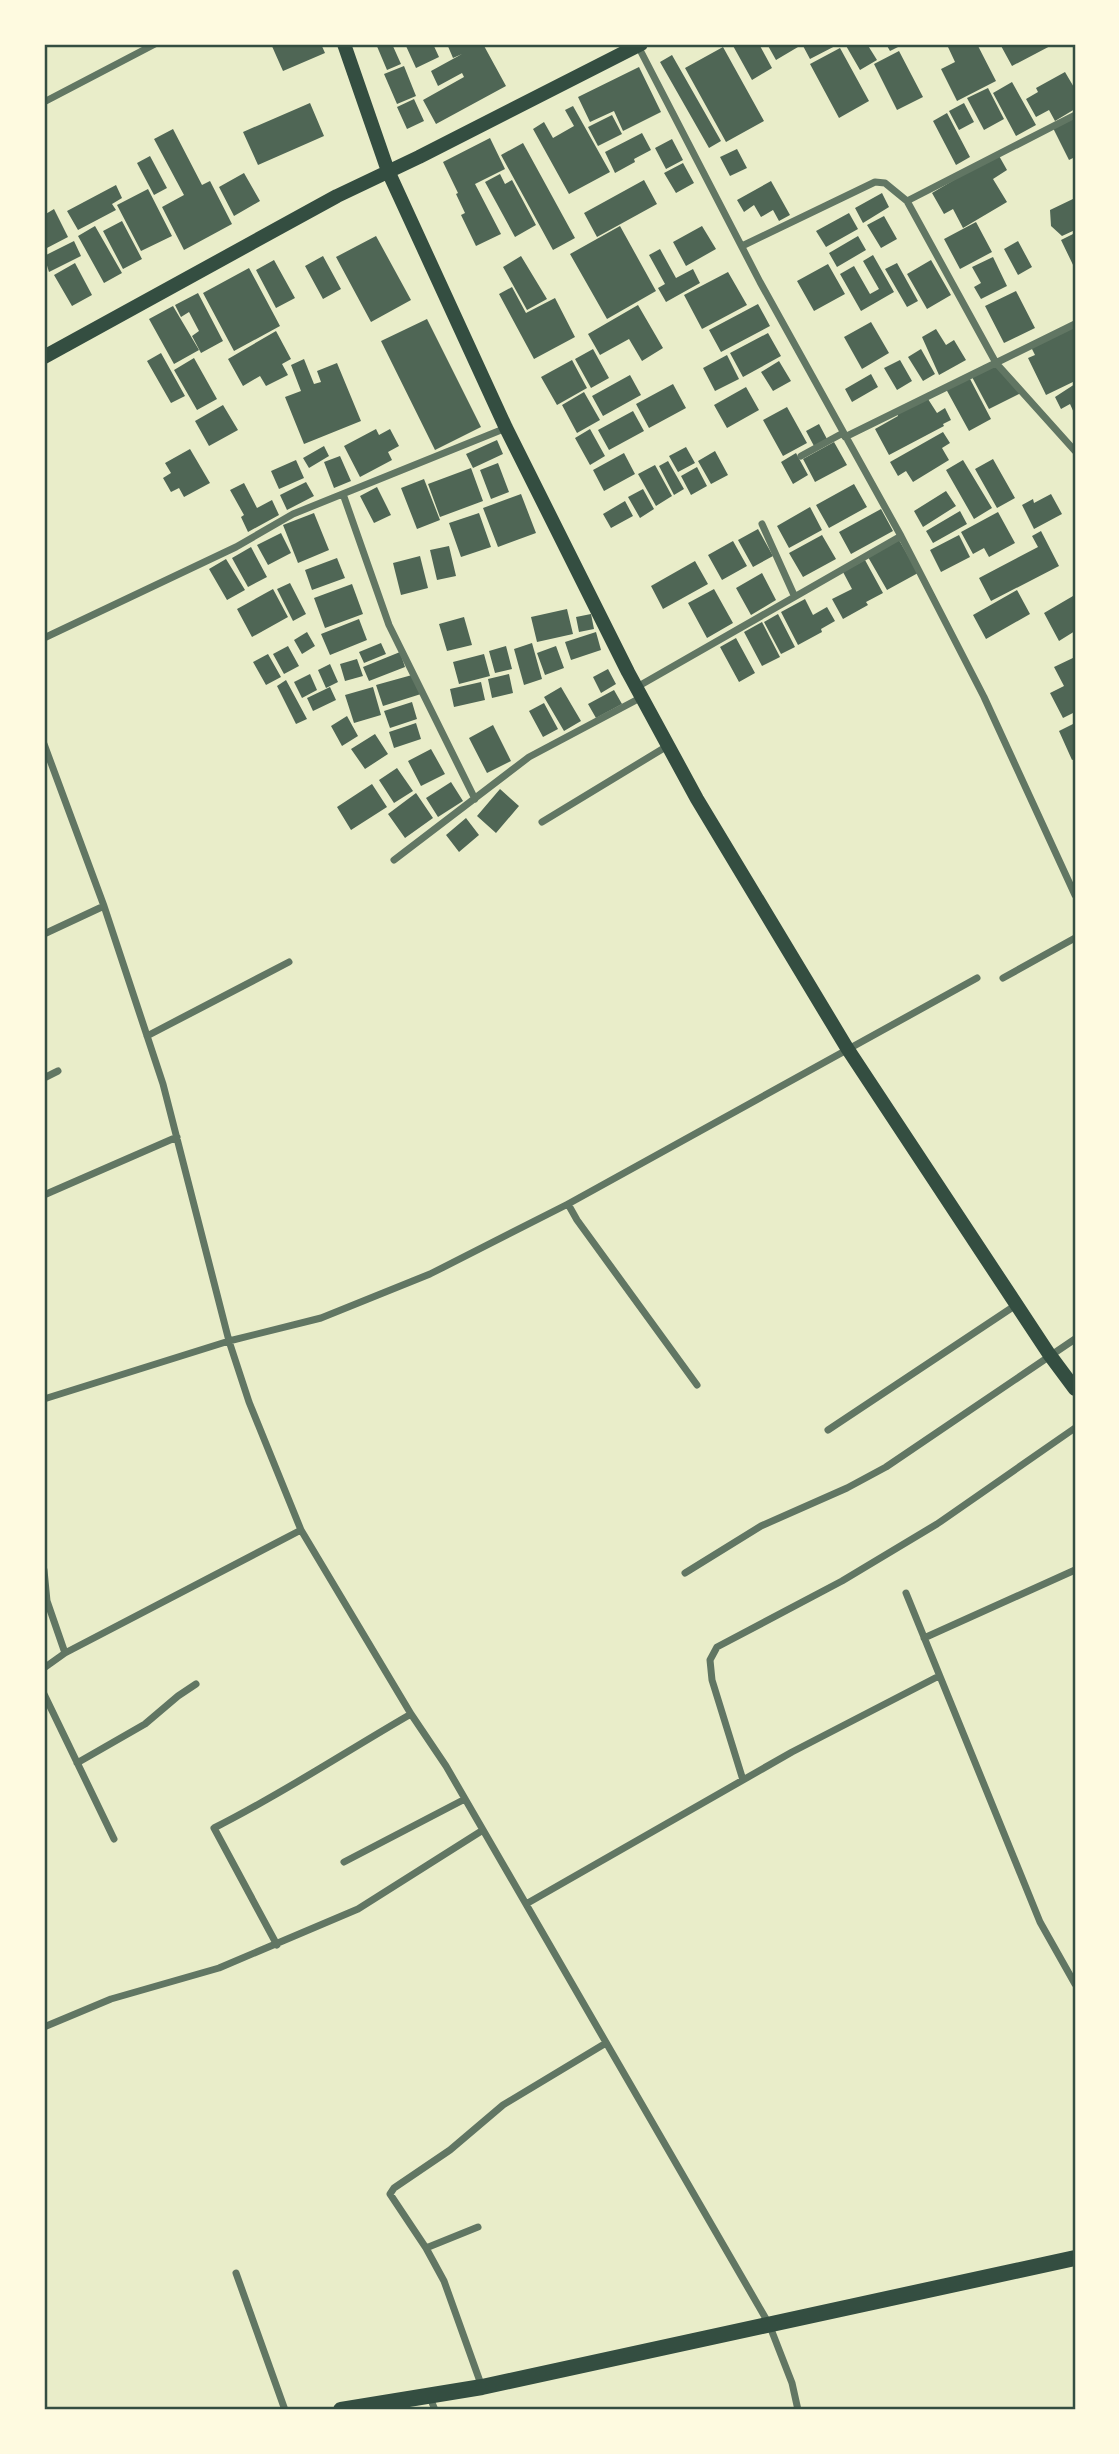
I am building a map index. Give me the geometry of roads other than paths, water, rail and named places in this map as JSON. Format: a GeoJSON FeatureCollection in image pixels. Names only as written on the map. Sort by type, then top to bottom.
{"type":"FeatureCollection","features":[{"type":"Feature","properties":{"kind":"main road"},"geometry":{"type":"LineString","coordinates":[[344,44],[388,171],[506,428],[639,692],[760,905],[847,1048],[1049,1354],[1075,1389]]}},
{"type":"Feature","properties":{"kind":"main road"},"geometry":{"type":"LineString","coordinates":[[44,357],[337,196],[639,45]]}},
{"type":"Feature","properties":{"kind":"main road"},"geometry":{"type":"LineString","coordinates":[[341,2410],[482,2387],[1075,2258]]}},
{"type":"Feature","properties":{"kind":"street"},"geometry":{"type":"LineString","coordinates":[[44,102],[155,44]]}},
{"type":"Feature","properties":{"kind":"street"},"geometry":{"type":"LineString","coordinates":[[639,45],[742,246],[901,536],[984,697],[1075,895]]}},
{"type":"Feature","properties":{"kind":"street"},"geometry":{"type":"LineString","coordinates":[[907,201],[1075,115]]}},
{"type":"Feature","properties":{"kind":"street"},"geometry":{"type":"LineString","coordinates":[[742,246],[875,182],[885,183],[907,201],[996,363],[1075,451]]}},
{"type":"Feature","properties":{"kind":"street"},"geometry":{"type":"LineString","coordinates":[[801,456],[1075,324]]}},
{"type":"Feature","properties":{"kind":"street"},"geometry":{"type":"LineString","coordinates":[[44,638],[226,553],[293,514],[506,428]]}},
{"type":"Feature","properties":{"kind":"street"},"geometry":{"type":"LineString","coordinates":[[343,494],[389,625],[475,799]]}},
{"type":"Feature","properties":{"kind":"street"},"geometry":{"type":"LineString","coordinates":[[762,524],[794,595]]}},
{"type":"Feature","properties":{"kind":"street"},"geometry":{"type":"LineString","coordinates":[[394,860],[529,757],[794,595],[901,536]]}},
{"type":"Feature","properties":{"kind":"street"},"geometry":{"type":"LineString","coordinates":[[44,744],[104,906],[147,1036],[177,1137],[229,1341],[249,1402],[301,1530],[465,1799],[769,2324],[792,2383],[798,2410]]}},
{"type":"Feature","properties":{"kind":"street"},"geometry":{"type":"LineString","coordinates":[[542,822],[669,745]]}},
{"type":"Feature","properties":{"kind":"street"},"geometry":{"type":"LineString","coordinates":[[1066,877],[1075,873]]}},
{"type":"Feature","properties":{"kind":"street"},"geometry":{"type":"LineString","coordinates":[[44,934],[104,906]]}},
{"type":"Feature","properties":{"kind":"street"},"geometry":{"type":"LineString","coordinates":[[1003,978],[1075,938]]}},
{"type":"Feature","properties":{"kind":"street"},"geometry":{"type":"LineString","coordinates":[[147,1036],[289,962]]}},
{"type":"Feature","properties":{"kind":"street"},"geometry":{"type":"LineString","coordinates":[[44,1399],[229,1341],[321,1318],[430,1274],[568,1204],[977,978]]}},
{"type":"Feature","properties":{"kind":"street"},"geometry":{"type":"LineString","coordinates":[[44,1079],[58,1071]]}},
{"type":"Feature","properties":{"kind":"street"},"geometry":{"type":"LineString","coordinates":[[44,1195],[177,1137]]}},
{"type":"Feature","properties":{"kind":"street"},"geometry":{"type":"LineString","coordinates":[[568,1204],[696,1385]]}},
{"type":"Feature","properties":{"kind":"street"},"geometry":{"type":"LineString","coordinates":[[828,1430],[1016,1304]]}},
{"type":"Feature","properties":{"kind":"street"},"geometry":{"type":"LineString","coordinates":[[685,1573],[761,1526],[847,1488],[886,1466],[1075,1339]]}},
{"type":"Feature","properties":{"kind":"street"},"geometry":{"type":"LineString","coordinates":[[743,1780],[712,1680],[710,1660],[717,1647],[842,1581],[937,1524],[1075,1428]]}},
{"type":"Feature","properties":{"kind":"street"},"geometry":{"type":"LineString","coordinates":[[44,1668],[65,1653],[301,1530]]}},
{"type":"Feature","properties":{"kind":"street"},"geometry":{"type":"LineString","coordinates":[[44,1570],[47,1601],[65,1653]]}},
{"type":"Feature","properties":{"kind":"street"},"geometry":{"type":"LineString","coordinates":[[924,1638],[1075,1570]]}},
{"type":"Feature","properties":{"kind":"street"},"geometry":{"type":"LineString","coordinates":[[906,1592],[1040,1922],[1075,1984]]}},
{"type":"Feature","properties":{"kind":"street"},"geometry":{"type":"LineString","coordinates":[[526,1904],[792,1752],[939,1676]]}},
{"type":"Feature","properties":{"kind":"street"},"geometry":{"type":"LineString","coordinates":[[77,1763],[145,1724],[196,1684]]}},
{"type":"Feature","properties":{"kind":"street"},"geometry":{"type":"LineString","coordinates":[[44,1694],[114,1839]]}},
{"type":"Feature","properties":{"kind":"street"},"geometry":{"type":"LineString","coordinates":[[277,1945],[214,1828],[274,1798],[411,1714]]}},
{"type":"Feature","properties":{"kind":"street"},"geometry":{"type":"LineString","coordinates":[[344,1862],[465,1799]]}},
{"type":"Feature","properties":{"kind":"street"},"geometry":{"type":"LineString","coordinates":[[44,2026],[111,1999],[219,1968],[358,1909],[483,1830]]}},
{"type":"Feature","properties":{"kind":"street"},"geometry":{"type":"LineString","coordinates":[[482,2387],[444,2281],[426,2248],[390,2194],[394,2188],[450,2150],[503,2105],[606,2043]]}},
{"type":"Feature","properties":{"kind":"street"},"geometry":{"type":"LineString","coordinates":[[426,2248],[478,2227]]}},
{"type":"Feature","properties":{"kind":"street"},"geometry":{"type":"LineString","coordinates":[[236,2273],[285,2410]]}},
{"type":"Feature","properties":{"kind":"street"},"geometry":{"type":"LineString","coordinates":[[429,2394],[435,2410]]}}]}
